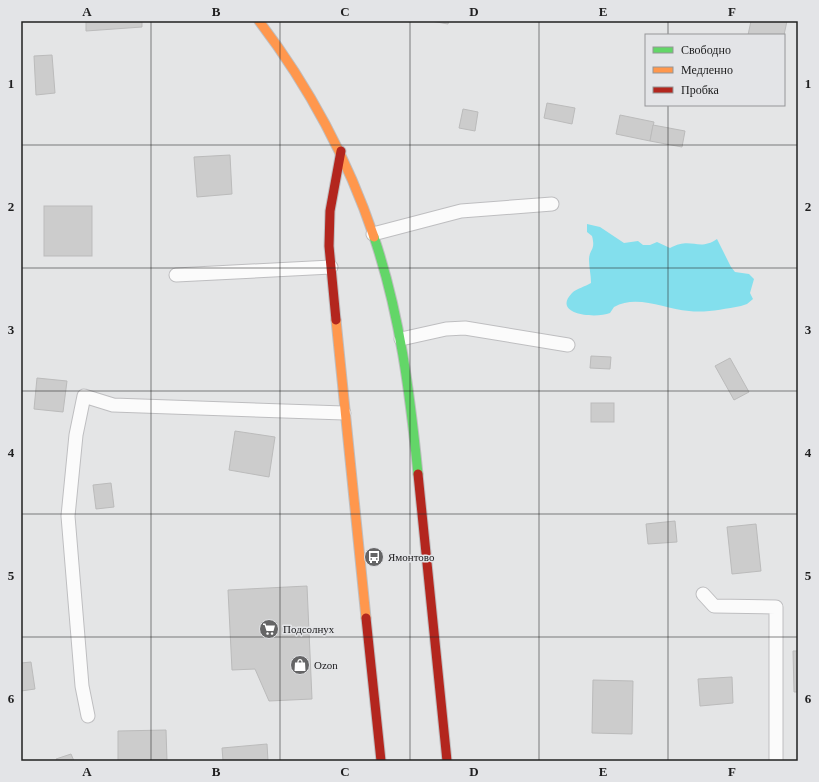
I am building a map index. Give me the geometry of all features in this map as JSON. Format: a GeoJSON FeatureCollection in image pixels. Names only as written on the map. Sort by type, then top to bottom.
{"type":"FeatureCollection","features":[{"type":"Feature","properties":{"kind":"main road"},"geometry":{"type":"LineString","coordinates":[[259,21],[300,77],[322,113],[341,151],[373,234],[389,287],[401,339],[411,400],[447,761]]}},
{"type":"Feature","properties":{"kind":"main road"},"geometry":{"type":"LineString","coordinates":[[341,151],[330,211],[329,246],[344,413],[381,761]]}},
{"type":"Feature","properties":{"kind":"lane"},"geometry":{"type":"LineString","coordinates":[[373,234],[461,211],[552,204]]}},
{"type":"Feature","properties":{"kind":"lane"},"geometry":{"type":"LineString","coordinates":[[176,275],[331,267]]}},
{"type":"Feature","properties":{"kind":"lane"},"geometry":{"type":"LineString","coordinates":[[401,339],[446,329],[465,328],[568,345]]}},
{"type":"Feature","properties":{"kind":"lane"},"geometry":{"type":"LineString","coordinates":[[88,716],[82,686],[68,516],[76,435],[84,396],[113,405],[344,413]]}},
{"type":"Feature","properties":{"kind":"lane"},"geometry":{"type":"LineString","coordinates":[[703,594],[714,606],[776,607],[776,761]]}},
{"type":"Feature","properties":{"kind":"water"},"geometry":{"type":"Polygon","coordinates":[[[587,224],[600,227],[624,243],[638,241],[643,245],[650,245],[657,242],[670,248],[684,243],[705,244],[717,239],[735,272],[749,274],[754,279],[750,293],[753,299],[747,304],[741,306],[708,311],[680,310],[651,303],[632,302],[623,303],[614,307],[610,313],[603,315],[595,316],[578,314],[571,311],[567,306],[567,300],[572,293],[591,283],[589,260],[593,247],[593,241],[592,236],[587,232],[587,224]]]}},
{"type":"Feature","properties":{"kind":"building"},"geometry":{"type":"Polygon","coordinates":[[[86,21],[142,21],[142,27],[86,31],[86,21]]]}},
{"type":"Feature","properties":{"kind":"building"},"geometry":{"type":"Polygon","coordinates":[[[431,21],[449,21],[448,24],[431,21]]]}},
{"type":"Feature","properties":{"kind":"building"},"geometry":{"type":"Polygon","coordinates":[[[751,21],[787,21],[784,34],[748,34],[751,21]]]}},
{"type":"Feature","properties":{"kind":"building"},"geometry":{"type":"Polygon","coordinates":[[[52,55],[55,93],[36,95],[34,56],[52,55]]]}},
{"type":"Feature","properties":{"kind":"building"},"geometry":{"type":"Polygon","coordinates":[[[547,103],[575,108],[572,124],[544,118],[547,103]]]}},
{"type":"Feature","properties":{"kind":"building"},"geometry":{"type":"Polygon","coordinates":[[[463,109],[478,112],[475,131],[459,128],[463,109]]]}},
{"type":"Feature","properties":{"kind":"building"},"geometry":{"type":"Polygon","coordinates":[[[620,115],[654,122],[650,141],[616,134],[620,115]]]}},
{"type":"Feature","properties":{"kind":"building"},"geometry":{"type":"Polygon","coordinates":[[[653,125],[685,131],[682,147],[650,141],[653,125]]]}},
{"type":"Feature","properties":{"kind":"building"},"geometry":{"type":"Polygon","coordinates":[[[230,155],[232,194],[197,197],[194,157],[230,155]]]}},
{"type":"Feature","properties":{"kind":"building"},"geometry":{"type":"Polygon","coordinates":[[[44,206],[92,206],[92,256],[44,256],[44,206]]]}},
{"type":"Feature","properties":{"kind":"building"},"geometry":{"type":"Polygon","coordinates":[[[591,356],[611,357],[610,369],[590,368],[591,356]]]}},
{"type":"Feature","properties":{"kind":"building"},"geometry":{"type":"Polygon","coordinates":[[[730,358],[749,392],[734,400],[715,366],[730,358]]]}},
{"type":"Feature","properties":{"kind":"building"},"geometry":{"type":"Polygon","coordinates":[[[37,378],[67,381],[63,412],[34,409],[37,378]]]}},
{"type":"Feature","properties":{"kind":"building"},"geometry":{"type":"Polygon","coordinates":[[[591,403],[614,403],[614,422],[591,422],[591,403]]]}},
{"type":"Feature","properties":{"kind":"building"},"geometry":{"type":"Polygon","coordinates":[[[235,431],[275,437],[269,477],[229,470],[235,431]]]}},
{"type":"Feature","properties":{"kind":"building"},"geometry":{"type":"Polygon","coordinates":[[[111,483],[114,507],[96,509],[93,485],[111,483]]]}},
{"type":"Feature","properties":{"kind":"building"},"geometry":{"type":"Polygon","coordinates":[[[675,521],[677,542],[648,544],[646,524],[675,521]]]}},
{"type":"Feature","properties":{"kind":"building"},"geometry":{"type":"Polygon","coordinates":[[[756,524],[761,571],[732,574],[727,527],[756,524]]]}},
{"type":"Feature","properties":{"kind":"building","name":"Подсолнух"},"geometry":{"type":"Polygon","coordinates":[[[307,586],[312,699],[269,701],[255,669],[232,670],[228,590],[307,586]]]}},
{"type":"Feature","properties":{"kind":"building"},"geometry":{"type":"Polygon","coordinates":[[[793,651],[798,651],[798,692],[794,692],[793,651]]]}},
{"type":"Feature","properties":{"kind":"building"},"geometry":{"type":"Polygon","coordinates":[[[31,662],[35,689],[21,691],[21,663],[31,662]]]}},
{"type":"Feature","properties":{"kind":"building"},"geometry":{"type":"Polygon","coordinates":[[[732,677],[733,703],[700,706],[698,679],[732,677]]]}},
{"type":"Feature","properties":{"kind":"building"},"geometry":{"type":"Polygon","coordinates":[[[593,680],[633,681],[632,734],[592,733],[593,680]]]}},
{"type":"Feature","properties":{"kind":"building"},"geometry":{"type":"Polygon","coordinates":[[[166,730],[167,761],[118,761],[118,731],[166,730]]]}},
{"type":"Feature","properties":{"kind":"building"},"geometry":{"type":"Polygon","coordinates":[[[267,744],[268,761],[223,761],[222,748],[267,744]]]}},
{"type":"Feature","properties":{"kind":"building"},"geometry":{"type":"Polygon","coordinates":[[[71,754],[74,761],[57,761],[56,759],[71,754]]]}},
{"type":"Feature","properties":{"kind":"traffic: fast"},"geometry":{"type":"LineString","coordinates":[[374,237],[391,295],[403,354],[418,474]]}},
{"type":"Feature","properties":{"kind":"traffic: slow"},"geometry":{"type":"LineString","coordinates":[[259,21],[295,72],[326,124],[352,179],[374,237]]}},
{"type":"Feature","properties":{"kind":"traffic: slow"},"geometry":{"type":"LineString","coordinates":[[336,320],[366,618]]}},
{"type":"Feature","properties":{"kind":"traffic: jam"},"geometry":{"type":"LineString","coordinates":[[336,320],[329,246],[330,211],[341,151]]}},
{"type":"Feature","properties":{"kind":"traffic: jam"},"geometry":{"type":"LineString","coordinates":[[418,474],[447,761]]}},
{"type":"Feature","properties":{"kind":"traffic: jam"},"geometry":{"type":"LineString","coordinates":[[366,618],[381,761]]}},
{"type":"Feature","properties":{"kind":"place","name":"Ямонтово"},"geometry":{"type":"Point","coordinates":[374,557]}},
{"type":"Feature","properties":{"kind":"place","name":"Подсолнух"},"geometry":{"type":"Point","coordinates":[269,629]}},
{"type":"Feature","properties":{"kind":"place","name":"Ozon"},"geometry":{"type":"Point","coordinates":[300,665]}}]}
